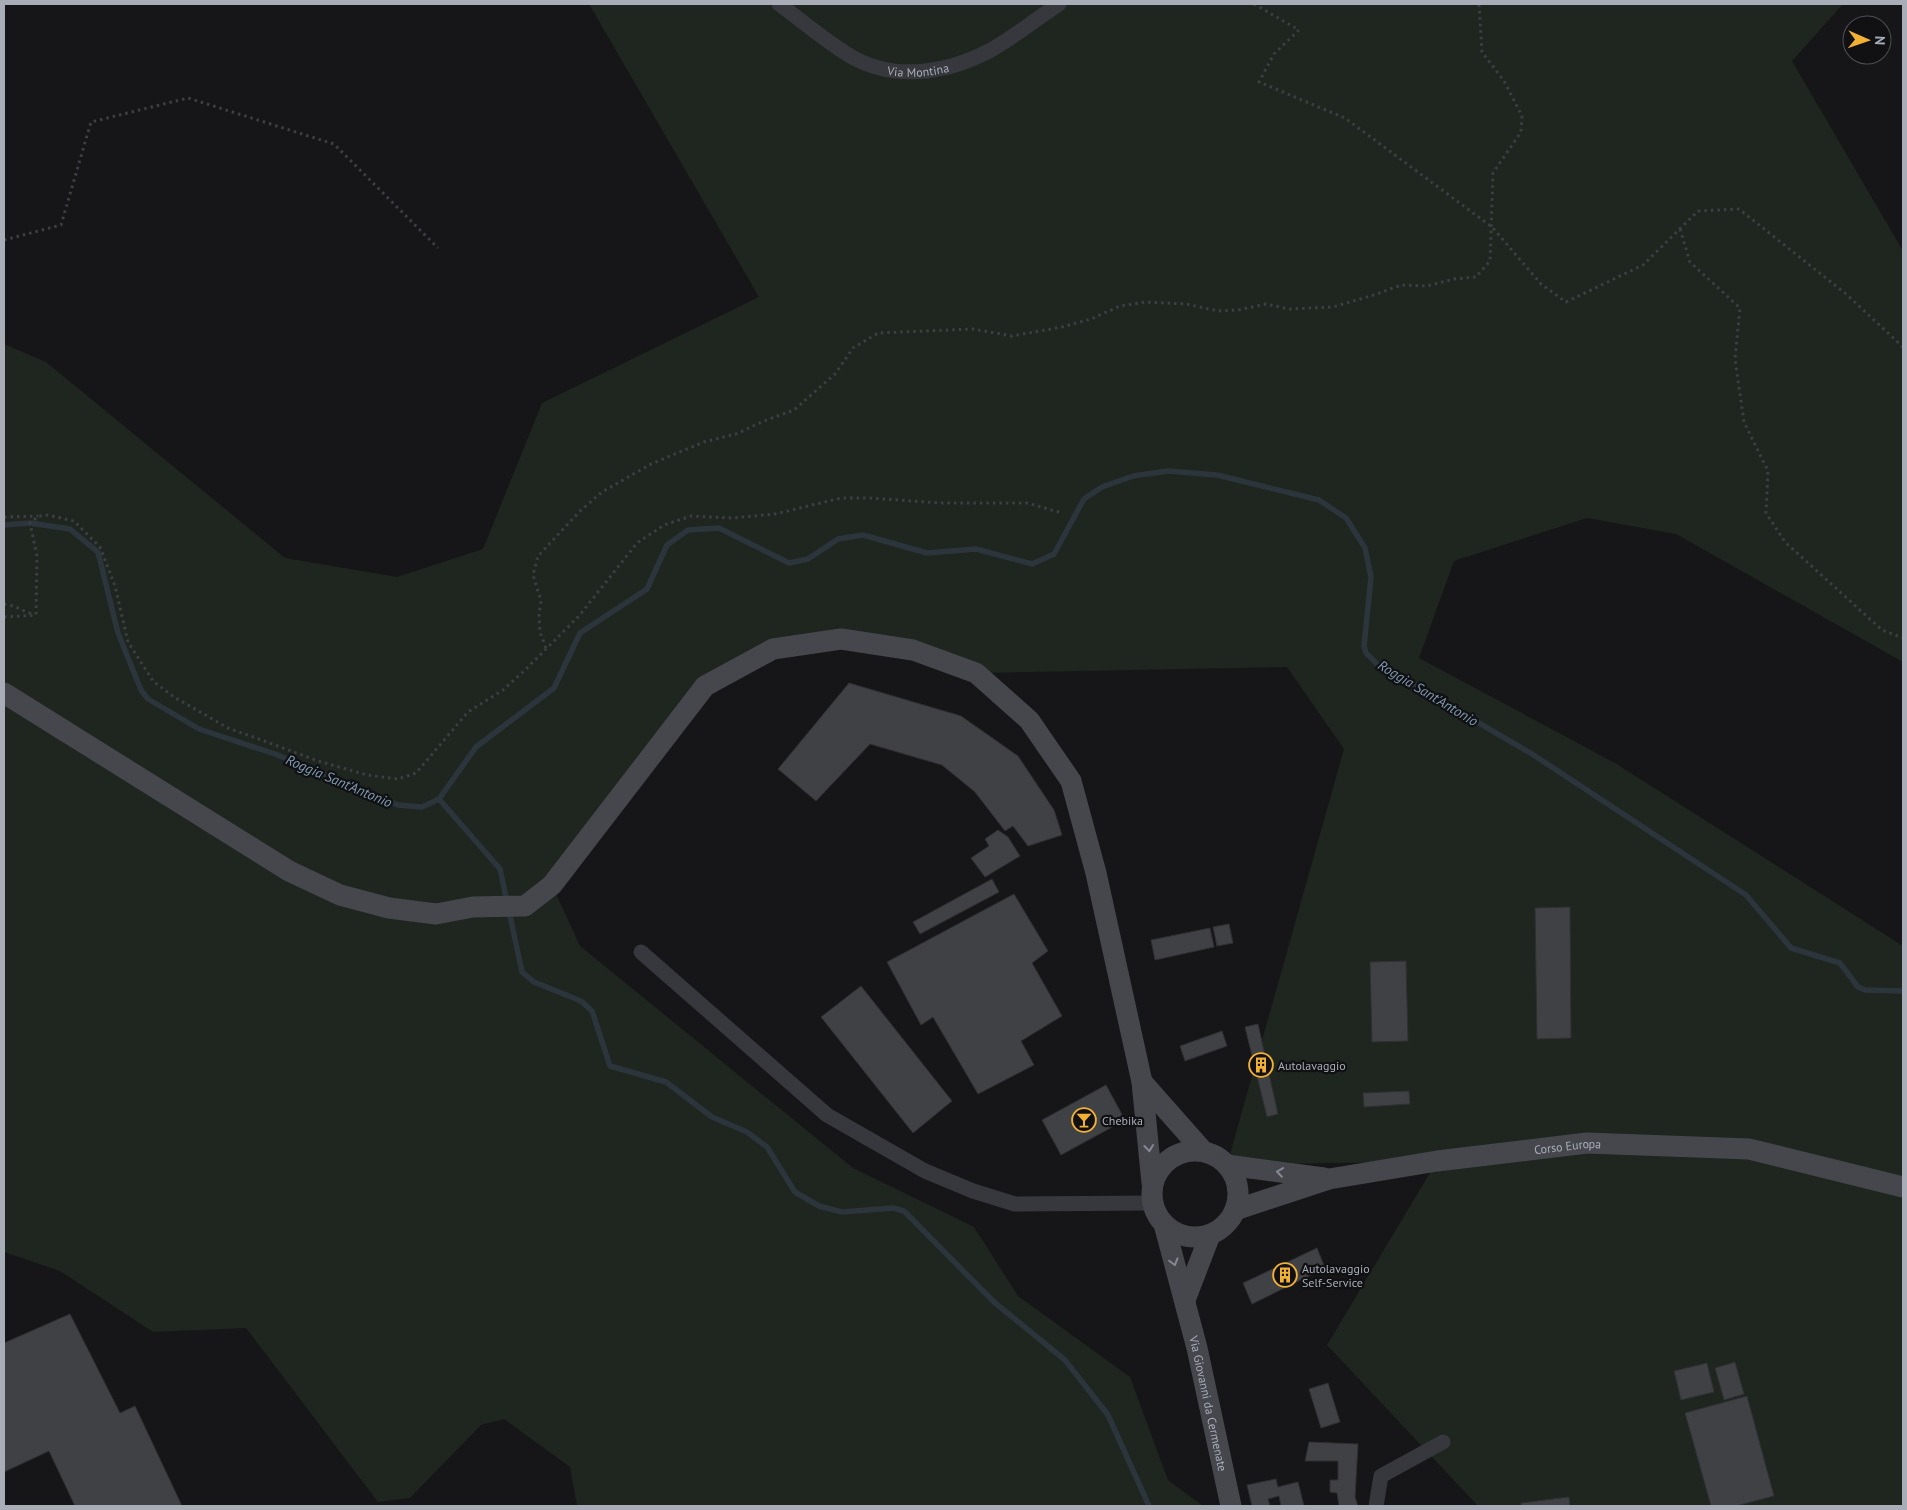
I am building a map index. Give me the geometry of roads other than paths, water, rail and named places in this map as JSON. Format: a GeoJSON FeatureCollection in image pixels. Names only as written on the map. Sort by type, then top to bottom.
{"type":"FeatureCollection","features":[{"type":"Feature","properties":{"kind":"main road"},"geometry":{"type":"LineString","coordinates":[[4,693],[289,871],[340,895],[389,908],[436,914],[473,907],[525,906],[552,884],[705,686],[773,649],[841,639],[913,650],[976,673],[1028,720],[1071,781],[1096,873],[1142,1082],[1152,1193],[1158,1217],[1176,1233],[1186,1237],[1201,1237],[1221,1228],[1232,1217],[1238,1191],[1235,1176],[1227,1165],[1215,1155],[1202,1150],[1188,1150],[1177,1153],[1161,1166],[1152,1193]]}},
{"type":"Feature","properties":{"kind":"main road"},"geometry":{"type":"LineString","coordinates":[[1142,1082],[1202,1150]]}},
{"type":"Feature","properties":{"kind":"main road","name":"Corso Europa"},"geometry":{"type":"LineString","coordinates":[[1235,1210],[1328,1179],[1437,1161],[1587,1143],[1749,1148],[1903,1187]]}},
{"type":"Feature","properties":{"kind":"main road"},"geometry":{"type":"LineString","coordinates":[[1227,1165],[1328,1179]]}},
{"type":"Feature","properties":{"kind":"main road","name":"Via Giovanni da Cermenate"},"geometry":{"type":"LineString","coordinates":[[1164,1224],[1185,1300],[1231,1506]]}},
{"type":"Feature","properties":{"kind":"main road"},"geometry":{"type":"LineString","coordinates":[[1185,1300],[1210,1234]]}},
{"type":"Feature","properties":{"kind":"street","name":"Via Montina"},"geometry":{"type":"LineString","coordinates":[[779,4],[847,54],[872,67],[897,72],[932,71],[960,64],[990,50],[1059,4]]}},
{"type":"Feature","properties":{"kind":"street"},"geometry":{"type":"LineString","coordinates":[[642,952],[827,1116],[925,1171],[973,1191],[1015,1204],[1152,1193]]}},
{"type":"Feature","properties":{"kind":"street"},"geometry":{"type":"LineString","coordinates":[[1376,1506],[1381,1476],[1443,1442]]}},
{"type":"Feature","properties":{"kind":"waterway","name":"Roggia Sant'Antonio"},"geometry":{"type":"LineString","coordinates":[[4,525],[30,523],[70,529],[98,552],[118,633],[141,690],[148,699],[199,729],[275,754],[398,805],[422,807],[439,799],[476,747],[554,688],[580,633],[647,589],[667,545],[688,530],[719,528],[789,563],[808,559],[838,539],[863,535],[927,553],[976,549],[1032,564],[1054,554],[1084,499],[1102,487],[1133,476],[1168,471],[1217,475],[1319,500],[1346,518],[1365,548],[1371,577],[1364,646],[1366,653],[1381,668],[1414,685],[1532,754],[1746,895],[1791,948],[1840,963],[1858,987],[1865,990],[1903,991]]}},
{"type":"Feature","properties":{"kind":"waterway"},"geometry":{"type":"LineString","coordinates":[[439,799],[500,869],[522,972],[534,982],[581,1001],[592,1011],[610,1066],[666,1082],[712,1117],[747,1132],[767,1147],[795,1192],[819,1206],[842,1212],[893,1208],[904,1211],[994,1302],[1065,1360],[1108,1415],[1149,1506]]}},
{"type":"Feature","properties":{"kind":"place","name":"Autolavaggio"},"geometry":{"type":"Point","coordinates":[1261,1065]}},
{"type":"Feature","properties":{"kind":"place","name":"Chebika"},"geometry":{"type":"Point","coordinates":[1084,1120]}},
{"type":"Feature","properties":{"kind":"place","name":"Autolavaggio Self-Service"},"geometry":{"type":"Point","coordinates":[1285,1275]}}]}
